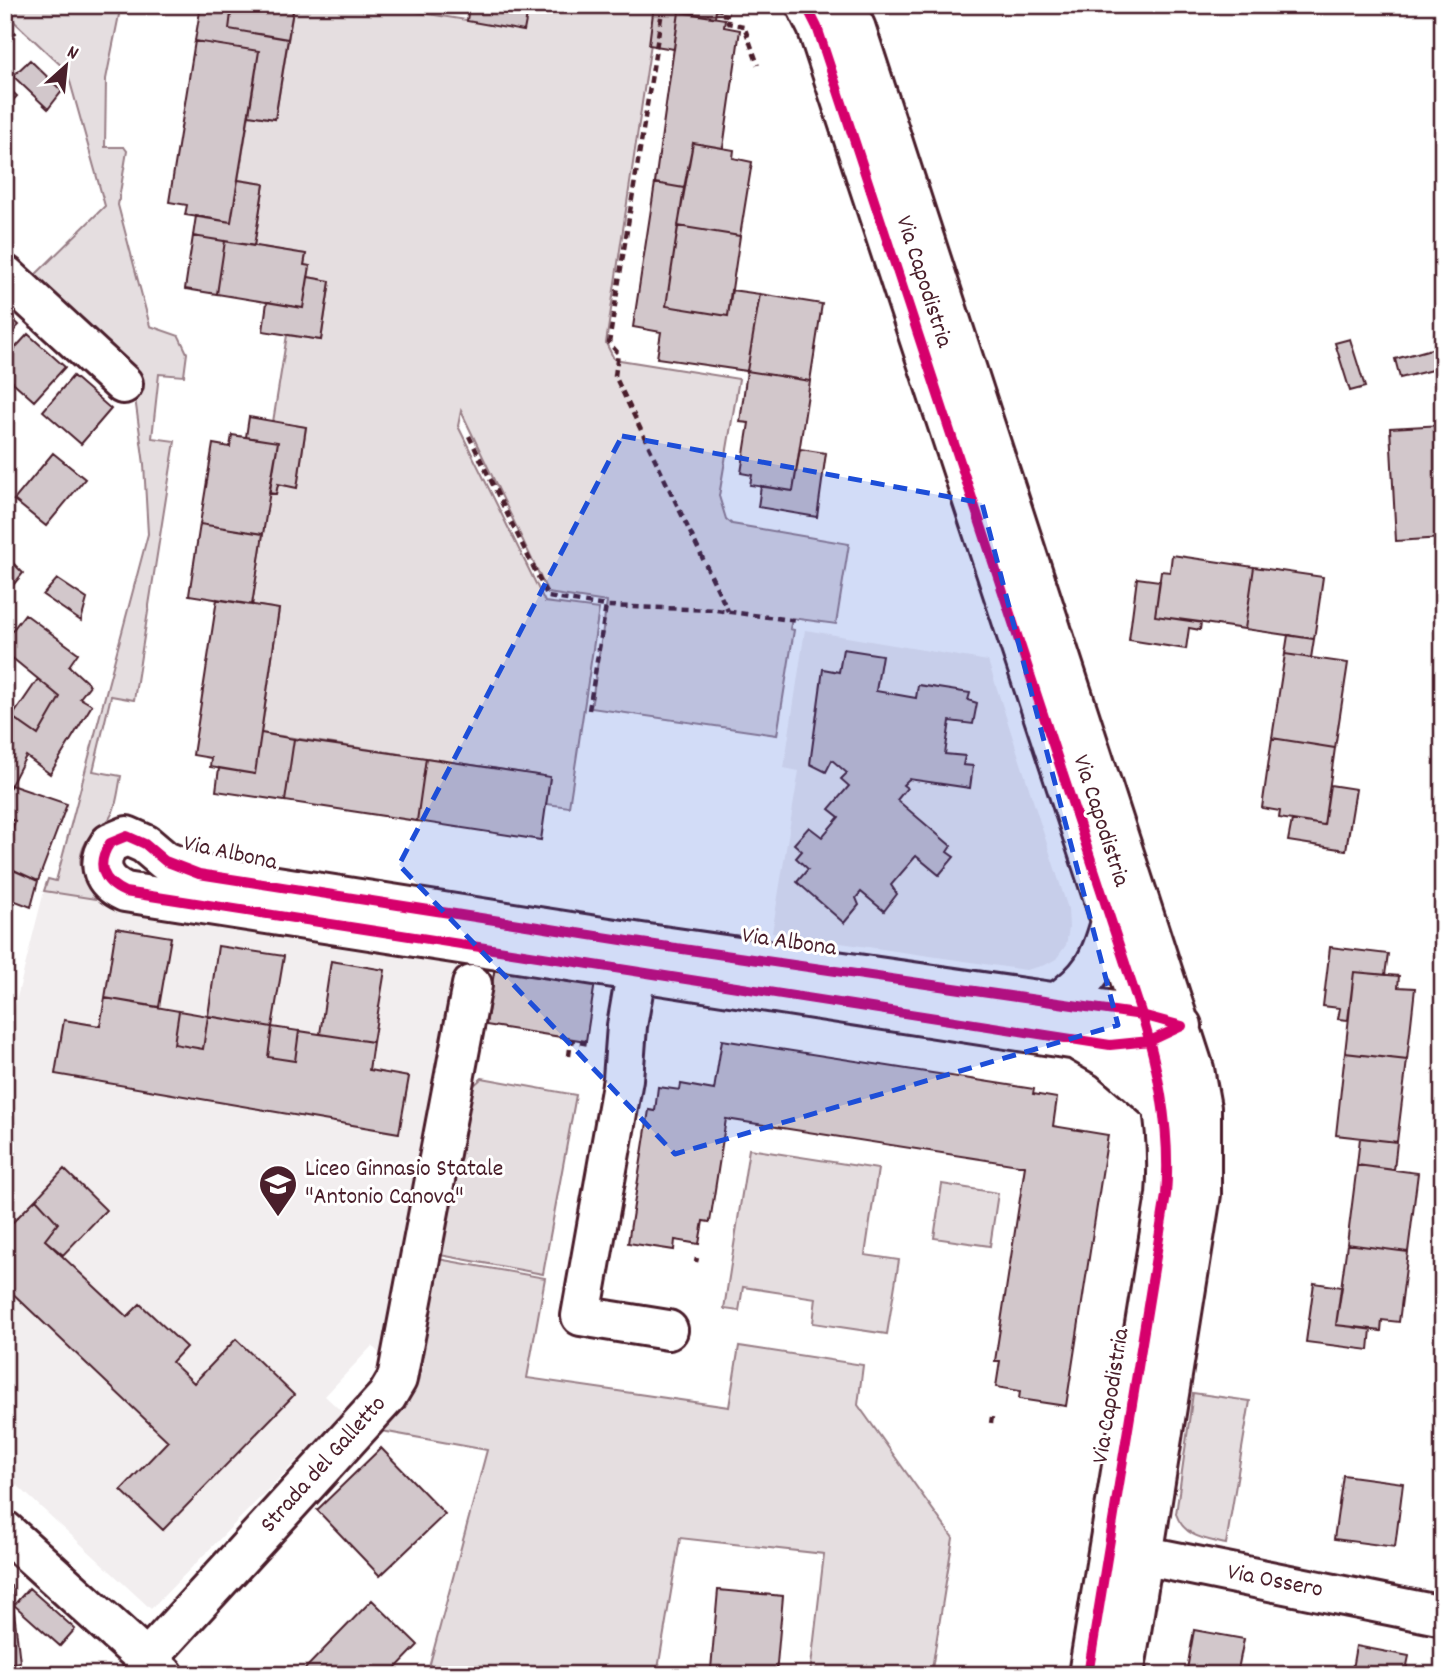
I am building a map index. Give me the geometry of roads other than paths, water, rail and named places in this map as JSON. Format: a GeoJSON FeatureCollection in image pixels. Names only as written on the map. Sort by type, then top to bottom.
{"type":"FeatureCollection","features":[{"type":"Feature","properties":{"kind":"street","name":"Via Capodistria"},"geometry":{"type":"LineString","coordinates":[[806,5],[817,27],[1111,922],[1158,1028],[1194,1069],[1201,1108],[1201,1194],[1126,1552],[1088,1675]]}},
{"type":"Feature","properties":{"kind":"street","name":"Via Capodistria"},"geometry":{"type":"LineString","coordinates":[[845,5],[1158,1028],[1168,1167],[1126,1552],[1124,1675]]}},
{"type":"Feature","properties":{"kind":"street"},"geometry":{"type":"LineString","coordinates":[[5,275],[122,384]]}},
{"type":"Feature","properties":{"kind":"street","name":"Via Albona"},"geometry":{"type":"LineString","coordinates":[[1158,1028],[1056,1003],[639,957],[125,892],[112,886],[103,876],[101,863],[110,843],[127,836],[145,844],[165,861],[199,874],[639,957],[1076,1040],[1110,1045],[1158,1028]]}},
{"type":"Feature","properties":{"kind":"street"},"geometry":{"type":"LineString","coordinates":[[1056,1003],[1079,988],[1093,971],[1111,922]]}},
{"type":"Feature","properties":{"kind":"street"},"geometry":{"type":"LineString","coordinates":[[639,957],[623,1079],[581,1316],[668,1330]]}},
{"type":"Feature","properties":{"kind":"street","name":"Strada del Galletto"},"geometry":{"type":"LineString","coordinates":[[5,1531],[156,1667],[387,1396],[397,1380],[471,985]]}},
{"type":"Feature","properties":{"kind":"street","name":"Via Albona"},"geometry":{"type":"LineString","coordinates":[[1076,1040],[1109,1059],[1163,1106]]}},
{"type":"Feature","properties":{"kind":"street","name":"Via Ossero"},"geometry":{"type":"LineString","coordinates":[[1126,1552],[1443,1616]]}},
{"type":"Feature","properties":{"kind":"place","name":"Liceo Ginnasio Statale \"Antonio Canova\""},"geometry":{"type":"Point","coordinates":[278,1218]}}]}
